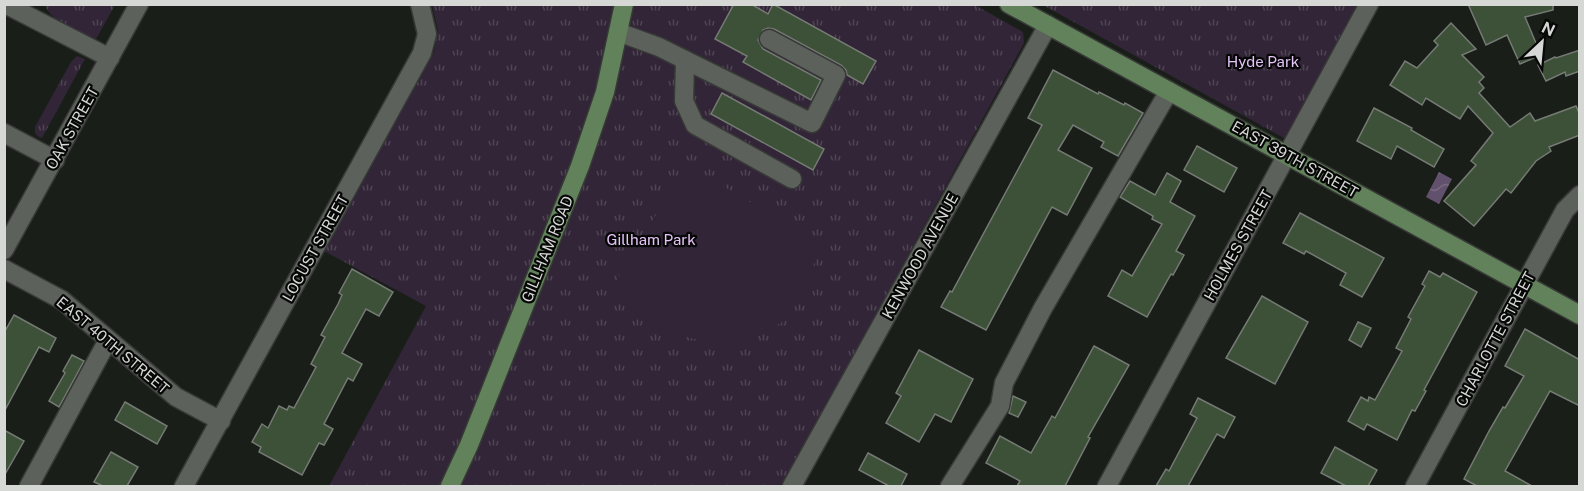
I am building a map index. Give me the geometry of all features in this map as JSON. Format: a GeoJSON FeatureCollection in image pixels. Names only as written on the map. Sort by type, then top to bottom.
{"type":"FeatureCollection","features":[{"type":"Feature","properties":{"kind":"main road","name":"EAST 39TH STREET"},"geometry":{"type":"LineString","coordinates":[[1009,4],[1580,315]]}},
{"type":"Feature","properties":{"kind":"main road","name":"GILLHAM ROAD"},"geometry":{"type":"LineString","coordinates":[[450,486],[469,445],[580,166],[605,92],[624,5]]}},
{"type":"Feature","properties":{"kind":"street"},"geometry":{"type":"LineString","coordinates":[[5,4],[30,10],[110,58]]}},
{"type":"Feature","properties":{"kind":"street","name":"OAK STREET"},"geometry":{"type":"LineString","coordinates":[[4,250],[140,4]]}},
{"type":"Feature","properties":{"kind":"street","name":"LOCUST STREET"},"geometry":{"type":"LineString","coordinates":[[184,486],[422,53],[427,34],[420,4]]}},
{"type":"Feature","properties":{"kind":"street","name":"HOLMES STREET"},"geometry":{"type":"LineString","coordinates":[[1107,486],[1370,4]]}},
{"type":"Feature","properties":{"kind":"street","name":"KENWOOD AVENUE"},"geometry":{"type":"LineString","coordinates":[[792,486],[1048,25]]}},
{"type":"Feature","properties":{"kind":"street"},"geometry":{"type":"LineString","coordinates":[[618,32],[659,47],[812,123],[836,75],[769,39]]}},
{"type":"Feature","properties":{"kind":"street"},"geometry":{"type":"LineString","coordinates":[[685,60],[684,101],[695,126],[792,179]]}},
{"type":"Feature","properties":{"kind":"street"},"geometry":{"type":"LineString","coordinates":[[950,486],[1000,406],[1004,383],[1043,308],[1169,91]]}},
{"type":"Feature","properties":{"kind":"street"},"geometry":{"type":"LineString","coordinates":[[4,133],[55,160]]}},
{"type":"Feature","properties":{"kind":"street","name":"CHARLOTTE STREET"},"geometry":{"type":"LineString","coordinates":[[1415,486],[1565,210],[1580,195]]}},
{"type":"Feature","properties":{"kind":"street","name":"EAST 40TH STREET"},"geometry":{"type":"LineString","coordinates":[[4,269],[62,300],[176,397],[221,421]]}},
{"type":"Feature","properties":{"kind":"street"},"geometry":{"type":"LineString","coordinates":[[28,486],[108,340]]}},
{"type":"Feature","properties":{"kind":"green space"},"geometry":{"type":"Polygon","coordinates":[[[45,4],[115,5],[96,39],[60,22],[45,4]]]}},
{"type":"Feature","properties":{"kind":"green space","name":"Gillham Park"},"geometry":{"type":"Polygon","coordinates":[[[432,5],[975,5],[1023,32],[1024,43],[782,486],[329,486],[426,306],[324,251],[434,52],[438,30],[432,5]]]}},
{"type":"Feature","properties":{"kind":"green space","name":"Hyde Park"},"geometry":{"type":"Polygon","coordinates":[[[1043,5],[1358,5],[1286,139],[1043,5]]]}},
{"type":"Feature","properties":{"kind":"green space"},"geometry":{"type":"Polygon","coordinates":[[[77,56],[85,59],[42,138],[37,136],[35,127],[71,62],[77,56]]]}},
{"type":"Feature","properties":{"kind":"green space"},"geometry":{"type":"Polygon","coordinates":[[[697,171],[818,242],[817,257],[794,308],[781,323],[747,339],[721,344],[661,329],[641,318],[608,294],[681,174],[697,171]]]}},
{"type":"Feature","properties":{"kind":"water"},"geometry":{"type":"Polygon","coordinates":[[[1439,172],[1452,179],[1439,204],[1426,197],[1439,172]]]}},
{"type":"Feature","properties":{"kind":"building"},"geometry":{"type":"Polygon","coordinates":[[[734,4],[751,4],[768,14],[773,4],[876,61],[863,84],[847,75],[841,65],[774,29],[763,30],[758,40],[763,49],[821,80],[811,100],[743,62],[747,56],[715,39],[734,4]]]}},
{"type":"Feature","properties":{"kind":"building"},"geometry":{"type":"Polygon","coordinates":[[[1468,4],[1553,4],[1553,10],[1525,17],[1541,55],[1520,64],[1507,35],[1486,45],[1468,4]]]}},
{"type":"Feature","properties":{"kind":"building"},"geometry":{"type":"Polygon","coordinates":[[[1451,23],[1476,49],[1462,55],[1484,77],[1479,82],[1484,88],[1479,93],[1510,127],[1530,113],[1535,121],[1576,106],[1580,115],[1580,135],[1549,147],[1551,151],[1536,161],[1511,193],[1506,189],[1474,226],[1444,201],[1476,165],[1471,161],[1493,133],[1468,106],[1460,119],[1426,98],[1422,105],[1390,85],[1405,61],[1417,68],[1438,45],[1434,41],[1451,23]]]}},
{"type":"Feature","properties":{"kind":"building"},"geometry":{"type":"Polygon","coordinates":[[[1580,50],[1580,71],[1566,76],[1565,72],[1546,81],[1538,65],[1555,57],[1580,50]]]}},
{"type":"Feature","properties":{"kind":"building"},"geometry":{"type":"Polygon","coordinates":[[[1053,70],[1098,94],[1099,92],[1143,113],[1118,156],[1101,147],[1104,142],[1073,125],[1058,150],[1092,168],[1067,215],[1052,207],[986,330],[941,307],[950,291],[952,292],[1042,125],[1028,118],[1053,70]]]}},
{"type":"Feature","properties":{"kind":"building"},"geometry":{"type":"Polygon","coordinates":[[[722,93],[824,149],[813,170],[711,114],[722,93]]]}},
{"type":"Feature","properties":{"kind":"building"},"geometry":{"type":"Polygon","coordinates":[[[1374,108],[1412,128],[1411,130],[1444,149],[1434,167],[1397,146],[1391,159],[1357,141],[1374,108]]]}},
{"type":"Feature","properties":{"kind":"building"},"geometry":{"type":"Polygon","coordinates":[[[1197,146],[1237,168],[1224,192],[1184,170],[1197,146]]]}},
{"type":"Feature","properties":{"kind":"building"},"geometry":{"type":"Polygon","coordinates":[[[1167,173],[1181,181],[1170,202],[1195,216],[1176,251],[1184,255],[1147,317],[1108,296],[1122,270],[1132,276],[1162,224],[1152,219],[1153,216],[1120,197],[1130,181],[1155,195],[1167,173]]]}},
{"type":"Feature","properties":{"kind":"building"},"geometry":{"type":"Polygon","coordinates":[[[1300,213],[1384,258],[1362,297],[1340,285],[1346,273],[1306,251],[1304,254],[1283,243],[1300,213]]]}},
{"type":"Feature","properties":{"kind":"building"},"geometry":{"type":"Polygon","coordinates":[[[352,269],[393,292],[379,316],[366,309],[342,353],[362,364],[353,381],[348,378],[324,424],[333,429],[324,445],[319,443],[302,475],[259,452],[261,447],[252,442],[262,424],[268,428],[279,406],[287,410],[289,406],[294,408],[316,367],[311,364],[325,337],[321,335],[338,304],[342,295],[339,293],[352,269]]]}},
{"type":"Feature","properties":{"kind":"building"},"geometry":{"type":"Polygon","coordinates":[[[1429,271],[1440,277],[1443,273],[1477,292],[1424,390],[1426,391],[1415,411],[1412,410],[1397,440],[1367,424],[1364,430],[1348,421],[1361,397],[1368,401],[1369,397],[1375,400],[1402,351],[1396,348],[1411,319],[1408,317],[1425,286],[1422,284],[1429,271]]]}},
{"type":"Feature","properties":{"kind":"building"},"geometry":{"type":"Polygon","coordinates":[[[1262,296],[1308,322],[1275,384],[1226,358],[1262,296]]]}},
{"type":"Feature","properties":{"kind":"building"},"geometry":{"type":"Polygon","coordinates":[[[14,315],[56,338],[49,352],[39,347],[4,412],[4,333],[14,315]]]}},
{"type":"Feature","properties":{"kind":"building"},"geometry":{"type":"Polygon","coordinates":[[[1358,322],[1371,328],[1361,347],[1349,340],[1358,322]]]}},
{"type":"Feature","properties":{"kind":"building"},"geometry":{"type":"Polygon","coordinates":[[[1525,329],[1580,360],[1580,406],[1550,391],[1505,471],[1532,486],[1477,486],[1464,479],[1489,431],[1524,376],[1505,366],[1525,329]]]}},
{"type":"Feature","properties":{"kind":"building"},"geometry":{"type":"Polygon","coordinates":[[[1094,346],[1129,365],[1088,437],[1090,438],[1065,486],[1017,486],[1020,481],[986,463],[1000,436],[1031,453],[1052,416],[1055,418],[1094,346]]]}},
{"type":"Feature","properties":{"kind":"building"},"geometry":{"type":"Polygon","coordinates":[[[919,350],[973,379],[951,422],[935,414],[919,442],[886,423],[901,396],[896,393],[919,350]]]}},
{"type":"Feature","properties":{"kind":"building"},"geometry":{"type":"Polygon","coordinates":[[[72,355],[84,361],[59,407],[49,401],[72,355]]]}},
{"type":"Feature","properties":{"kind":"building"},"geometry":{"type":"Polygon","coordinates":[[[1013,396],[1026,402],[1018,417],[1009,413],[1013,396]]]}},
{"type":"Feature","properties":{"kind":"building"},"geometry":{"type":"Polygon","coordinates":[[[1198,398],[1235,417],[1224,438],[1217,434],[1188,486],[1156,486],[1166,469],[1169,471],[1197,418],[1190,414],[1198,398]]]}},
{"type":"Feature","properties":{"kind":"building"},"geometry":{"type":"Polygon","coordinates":[[[125,402],[167,426],[157,444],[115,420],[125,402]]]}},
{"type":"Feature","properties":{"kind":"building"},"geometry":{"type":"Polygon","coordinates":[[[4,430],[24,441],[4,476],[4,430]]]}},
{"type":"Feature","properties":{"kind":"building"},"geometry":{"type":"Polygon","coordinates":[[[1335,447],[1377,470],[1368,486],[1346,486],[1321,473],[1335,447]]]}},
{"type":"Feature","properties":{"kind":"building"},"geometry":{"type":"Polygon","coordinates":[[[111,452],[138,467],[127,486],[103,486],[94,482],[111,452]]]}},
{"type":"Feature","properties":{"kind":"building"},"geometry":{"type":"Polygon","coordinates":[[[868,453],[907,474],[901,486],[889,486],[859,470],[868,453]]]}}]}
